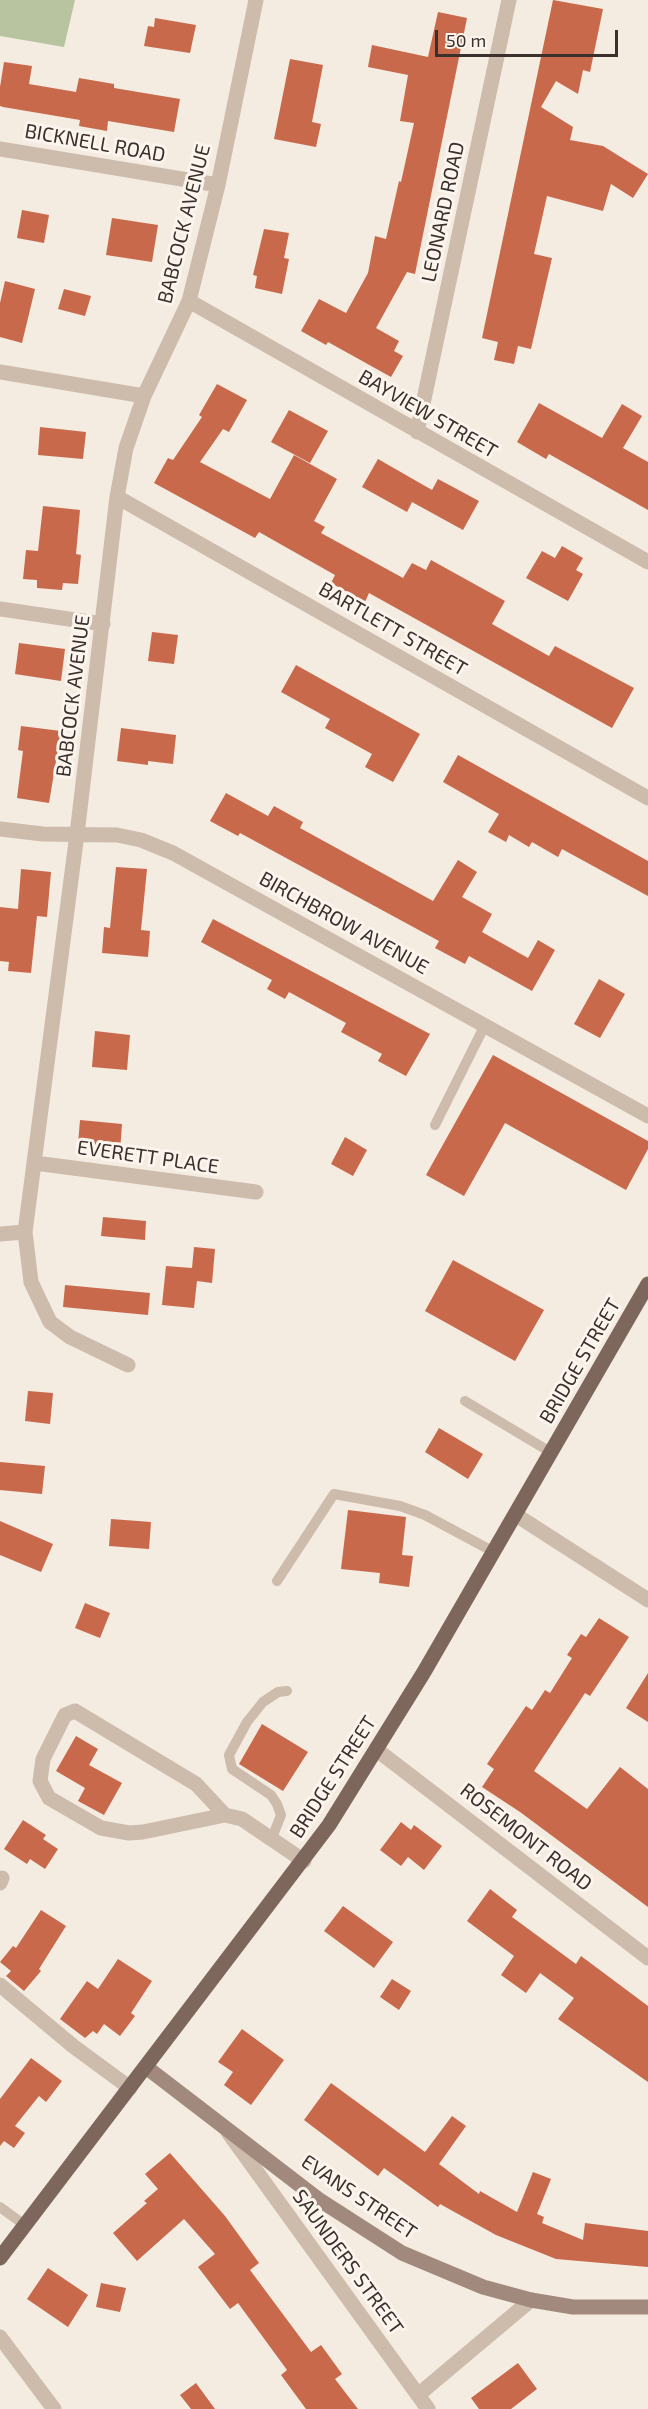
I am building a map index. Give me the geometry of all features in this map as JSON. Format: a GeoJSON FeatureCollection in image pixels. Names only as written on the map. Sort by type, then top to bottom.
{"type":"FeatureCollection","features":[{"type":"Feature","properties":{"kind":"main road","name":"BRIDGE STREET"},"geometry":{"type":"LineString","coordinates":[[0,2258],[304,1861],[376,1750],[516,1515],[648,1284]]}},
{"type":"Feature","properties":{"kind":"street","name":"BABCOCK AVENUE"},"geometry":{"type":"LineString","coordinates":[[128,1365],[70,1337],[50,1322],[31,1282],[25,1232],[77,834],[117,497],[126,448],[144,396],[189,301],[218,185],[256,0]]}},
{"type":"Feature","properties":{"kind":"street","name":"LEONARD ROAD"},"geometry":{"type":"LineString","coordinates":[[417,432],[509,0]]}},
{"type":"Feature","properties":{"kind":"street","name":"BICKNELL ROAD"},"geometry":{"type":"LineString","coordinates":[[0,149],[218,185]]}},
{"type":"Feature","properties":{"kind":"street","name":"BAYVIEW STREET"},"geometry":{"type":"LineString","coordinates":[[189,301],[648,562]]}},
{"type":"Feature","properties":{"kind":"street"},"geometry":{"type":"LineString","coordinates":[[0,372],[144,396]]}},
{"type":"Feature","properties":{"kind":"street","name":"BARTLETT STREET"},"geometry":{"type":"LineString","coordinates":[[117,497],[648,798]]}},
{"type":"Feature","properties":{"kind":"street"},"geometry":{"type":"LineString","coordinates":[[0,609],[103,624]]}},
{"type":"Feature","properties":{"kind":"street","name":"BIRCHBROW AVENUE"},"geometry":{"type":"LineString","coordinates":[[0,829],[117,835],[141,840],[173,853],[648,1116]]}},
{"type":"Feature","properties":{"kind":"street","name":"EVERETT PLACE"},"geometry":{"type":"LineString","coordinates":[[35,1163],[256,1192]]}},
{"type":"Feature","properties":{"kind":"street"},"geometry":{"type":"LineString","coordinates":[[0,1234],[25,1232]]}},
{"type":"Feature","properties":{"kind":"street"},"geometry":{"type":"LineString","coordinates":[[516,1515],[648,1600]]}},
{"type":"Feature","properties":{"kind":"street"},"geometry":{"type":"LineString","coordinates":[[225,1815],[196,1784],[75,1711],[65,1715],[43,1759],[40,1781],[49,1798],[101,1828],[129,1833],[143,1832],[225,1815],[242,1819],[304,1861]]}},
{"type":"Feature","properties":{"kind":"street","name":"ROSEMONT ROAD"},"geometry":{"type":"LineString","coordinates":[[376,1750],[648,1958]]}},
{"type":"Feature","properties":{"kind":"street"},"geometry":{"type":"LineString","coordinates":[[0,1985],[73,2046],[130,2088]]}},
{"type":"Feature","properties":{"kind":"street","name":"EVANS STREET"},"geometry":{"type":"LineString","coordinates":[[146,2067],[318,2199],[402,2253],[483,2287],[531,2301],[573,2307],[648,2307]]}},
{"type":"Feature","properties":{"kind":"street","name":"SAUNDERS STREET"},"geometry":{"type":"LineString","coordinates":[[222,2124],[428,2409]]}},
{"type":"Feature","properties":{"kind":"street"},"geometry":{"type":"LineString","coordinates":[[418,2396],[531,2301]]}},
{"type":"Feature","properties":{"kind":"street"},"geometry":{"type":"LineString","coordinates":[[0,2337],[54,2409]]}},
{"type":"Feature","properties":{"kind":"lane"},"geometry":{"type":"LineString","coordinates":[[435,1125],[485,1025]]}},
{"type":"Feature","properties":{"kind":"lane"},"geometry":{"type":"LineString","coordinates":[[465,1401],[552,1453]]}},
{"type":"Feature","properties":{"kind":"lane"},"geometry":{"type":"LineString","coordinates":[[278,1581],[334,1494],[400,1506],[425,1515],[494,1552]]}},
{"type":"Feature","properties":{"kind":"lane"},"geometry":{"type":"LineString","coordinates":[[272,1838],[281,1815],[277,1804],[271,1796],[232,1769],[229,1755],[247,1722],[263,1702],[278,1692],[287,1691]]}},
{"type":"Feature","properties":{"kind":"lane"},"geometry":{"type":"LineString","coordinates":[[0,2207],[26,2226]]}},
{"type":"Feature","properties":{"kind":"green space"},"geometry":{"type":"Polygon","coordinates":[[[0,0],[75,0],[64,47],[0,36],[0,0]]]}},
{"type":"Feature","properties":{"kind":"building"},"geometry":{"type":"Polygon","coordinates":[[[553,0],[603,9],[590,72],[583,70],[578,94],[556,81],[541,107],[573,127],[570,140],[603,146],[648,174],[633,198],[611,184],[603,211],[547,196],[534,254],[552,258],[531,349],[518,346],[514,364],[494,360],[498,342],[482,338],[553,0]]]}},
{"type":"Feature","properties":{"kind":"building"},"geometry":{"type":"Polygon","coordinates":[[[438,12],[467,18],[415,274],[407,272],[376,328],[399,341],[394,351],[403,356],[391,377],[328,342],[326,345],[301,331],[319,299],[346,313],[368,273],[375,236],[386,239],[399,181],[401,182],[414,123],[400,121],[408,75],[368,67],[372,45],[428,57],[438,12]]]}},
{"type":"Feature","properties":{"kind":"building"},"geometry":{"type":"Polygon","coordinates":[[[155,18],[196,25],[190,53],[144,46],[148,26],[154,27],[155,18]]]}},
{"type":"Feature","properties":{"kind":"building"},"geometry":{"type":"Polygon","coordinates":[[[290,59],[323,65],[312,122],[321,124],[316,147],[274,139],[290,59]]]}},
{"type":"Feature","properties":{"kind":"building"},"geometry":{"type":"Polygon","coordinates":[[[4,62],[32,66],[29,84],[76,92],[79,78],[114,84],[114,88],[180,99],[174,132],[108,121],[107,131],[79,126],[80,120],[0,106],[4,62]]]}},
{"type":"Feature","properties":{"kind":"building"},"geometry":{"type":"Polygon","coordinates":[[[22,210],[49,215],[44,243],[17,238],[22,210]]]}},
{"type":"Feature","properties":{"kind":"building"},"geometry":{"type":"Polygon","coordinates":[[[112,218],[158,225],[152,262],[106,255],[112,218]]]}},
{"type":"Feature","properties":{"kind":"building"},"geometry":{"type":"Polygon","coordinates":[[[264,229],[289,233],[284,258],[289,259],[282,294],[255,288],[257,276],[253,275],[264,229]]]}},
{"type":"Feature","properties":{"kind":"building"},"geometry":{"type":"Polygon","coordinates":[[[5,281],[35,289],[22,343],[0,337],[0,303],[5,281]]]}},
{"type":"Feature","properties":{"kind":"building"},"geometry":{"type":"Polygon","coordinates":[[[64,289],[91,296],[85,316],[58,309],[64,289]]]}},
{"type":"Feature","properties":{"kind":"building"},"geometry":{"type":"Polygon","coordinates":[[[217,384],[247,400],[229,432],[223,429],[200,462],[270,499],[294,455],[337,479],[314,521],[325,527],[321,533],[403,578],[412,563],[426,570],[431,560],[505,601],[492,624],[549,656],[555,646],[634,688],[612,728],[369,593],[365,602],[331,583],[335,575],[259,532],[255,538],[154,483],[168,458],[173,460],[202,417],[199,415],[217,384]]]}},
{"type":"Feature","properties":{"kind":"building"},"geometry":{"type":"Polygon","coordinates":[[[539,403],[602,438],[622,404],[642,416],[623,448],[648,462],[648,510],[549,454],[546,459],[517,442],[539,403]]]}},
{"type":"Feature","properties":{"kind":"building"},"geometry":{"type":"Polygon","coordinates":[[[289,410],[328,431],[310,463],[271,442],[289,410]]]}},
{"type":"Feature","properties":{"kind":"building"},"geometry":{"type":"Polygon","coordinates":[[[40,427],[86,432],[83,459],[38,455],[40,427]]]}},
{"type":"Feature","properties":{"kind":"building"},"geometry":{"type":"Polygon","coordinates":[[[378,459],[432,490],[438,479],[479,501],[463,530],[412,502],[407,512],[362,487],[378,459]]]}},
{"type":"Feature","properties":{"kind":"building"},"geometry":{"type":"Polygon","coordinates":[[[43,506],[80,510],[76,554],[81,555],[78,584],[63,583],[62,590],[37,588],[37,580],[23,579],[26,550],[38,551],[43,506]]]}},
{"type":"Feature","properties":{"kind":"building"},"geometry":{"type":"Polygon","coordinates":[[[562,546],[583,558],[576,570],[583,574],[568,601],[526,578],[542,551],[555,558],[562,546]]]}},
{"type":"Feature","properties":{"kind":"building"},"geometry":{"type":"Polygon","coordinates":[[[152,632],[178,635],[174,664],[148,661],[152,632]]]}},
{"type":"Feature","properties":{"kind":"building"},"geometry":{"type":"Polygon","coordinates":[[[19,643],[65,649],[61,681],[15,674],[19,643]]]}},
{"type":"Feature","properties":{"kind":"building"},"geometry":{"type":"Polygon","coordinates":[[[296,665],[420,734],[393,782],[365,767],[372,754],[325,728],[330,719],[281,692],[296,665]]]}},
{"type":"Feature","properties":{"kind":"building"},"geometry":{"type":"Polygon","coordinates":[[[21,726],[61,731],[49,803],[17,798],[23,751],[18,750],[21,726]]]}},
{"type":"Feature","properties":{"kind":"building"},"geometry":{"type":"Polygon","coordinates":[[[121,728],[176,735],[173,764],[148,761],[148,765],[117,761],[121,728]]]}},
{"type":"Feature","properties":{"kind":"building"},"geometry":{"type":"Polygon","coordinates":[[[458,755],[648,861],[648,896],[562,849],[558,857],[532,842],[529,847],[509,835],[506,842],[488,832],[499,814],[443,782],[458,755]]]}},
{"type":"Feature","properties":{"kind":"building"},"geometry":{"type":"Polygon","coordinates":[[[226,793],[268,816],[274,806],[303,822],[300,828],[433,901],[458,860],[477,872],[462,897],[492,914],[482,932],[528,958],[538,940],[555,950],[532,991],[469,956],[465,964],[435,948],[439,941],[240,833],[238,836],[210,821],[226,793]]]}},
{"type":"Feature","properties":{"kind":"building"},"geometry":{"type":"Polygon","coordinates":[[[116,867],[147,869],[141,930],[150,931],[148,957],[102,953],[104,927],[110,928],[116,867]]]}},
{"type":"Feature","properties":{"kind":"building"},"geometry":{"type":"Polygon","coordinates":[[[21,869],[51,872],[47,917],[37,916],[31,973],[8,971],[9,962],[0,961],[0,907],[18,909],[21,869]]]}},
{"type":"Feature","properties":{"kind":"building"},"geometry":{"type":"Polygon","coordinates":[[[213,919],[430,1034],[406,1076],[378,1061],[382,1054],[341,1032],[346,1023],[289,992],[285,999],[267,989],[272,980],[201,942],[213,919]]]}},
{"type":"Feature","properties":{"kind":"building"},"geometry":{"type":"Polygon","coordinates":[[[599,979],[625,994],[600,1038],[574,1024],[599,979]]]}},
{"type":"Feature","properties":{"kind":"building"},"geometry":{"type":"Polygon","coordinates":[[[95,1031],[130,1035],[127,1070],[92,1067],[95,1031]]]}},
{"type":"Feature","properties":{"kind":"building"},"geometry":{"type":"Polygon","coordinates":[[[493,1055],[648,1141],[648,1149],[626,1190],[505,1123],[464,1196],[426,1175],[493,1055]]]}},
{"type":"Feature","properties":{"kind":"building"},"geometry":{"type":"Polygon","coordinates":[[[80,1120],[122,1124],[120,1152],[87,1149],[87,1145],[78,1144],[80,1120]]]}},
{"type":"Feature","properties":{"kind":"building"},"geometry":{"type":"Polygon","coordinates":[[[345,1137],[367,1150],[353,1176],[331,1164],[345,1137]]]}},
{"type":"Feature","properties":{"kind":"building"},"geometry":{"type":"Polygon","coordinates":[[[103,1217],[146,1221],[145,1240],[101,1236],[103,1217]]]}},
{"type":"Feature","properties":{"kind":"building"},"geometry":{"type":"Polygon","coordinates":[[[194,1247],[215,1249],[212,1283],[197,1281],[194,1308],[162,1305],[166,1266],[192,1268],[194,1247]]]}},
{"type":"Feature","properties":{"kind":"building"},"geometry":{"type":"Polygon","coordinates":[[[453,1260],[544,1310],[515,1361],[425,1311],[453,1260]]]}},
{"type":"Feature","properties":{"kind":"building"},"geometry":{"type":"Polygon","coordinates":[[[65,1285],[150,1293],[148,1315],[63,1307],[65,1285]]]}},
{"type":"Feature","properties":{"kind":"building"},"geometry":{"type":"Polygon","coordinates":[[[28,1391],[53,1393],[50,1424],[25,1421],[28,1391]]]}},
{"type":"Feature","properties":{"kind":"building"},"geometry":{"type":"Polygon","coordinates":[[[439,1428],[483,1454],[468,1479],[425,1452],[439,1428]]]}},
{"type":"Feature","properties":{"kind":"building"},"geometry":{"type":"Polygon","coordinates":[[[0,1462],[45,1466],[42,1494],[0,1490],[0,1462]]]}},
{"type":"Feature","properties":{"kind":"building"},"geometry":{"type":"Polygon","coordinates":[[[348,1510],[406,1517],[402,1555],[413,1556],[409,1587],[379,1583],[380,1573],[341,1569],[348,1510]]]}},
{"type":"Feature","properties":{"kind":"building"},"geometry":{"type":"Polygon","coordinates":[[[111,1519],[151,1522],[149,1549],[109,1546],[111,1519]]]}},
{"type":"Feature","properties":{"kind":"building"},"geometry":{"type":"Polygon","coordinates":[[[0,1521],[53,1544],[41,1572],[0,1555],[0,1521]]]}},
{"type":"Feature","properties":{"kind":"building"},"geometry":{"type":"Polygon","coordinates":[[[85,1603],[110,1613],[100,1638],[75,1628],[85,1603]]]}},
{"type":"Feature","properties":{"kind":"building"},"geometry":{"type":"Polygon","coordinates":[[[599,1618],[629,1637],[590,1696],[585,1693],[534,1771],[587,1809],[620,1767],[648,1789],[648,1907],[520,1812],[482,1787],[494,1769],[487,1764],[526,1706],[532,1710],[545,1690],[550,1693],[572,1658],[567,1655],[581,1634],[586,1637],[599,1618]]]}},
{"type":"Feature","properties":{"kind":"building"},"geometry":{"type":"Polygon","coordinates":[[[648,1673],[648,1722],[626,1708],[648,1673]]]}},
{"type":"Feature","properties":{"kind":"building"},"geometry":{"type":"Polygon","coordinates":[[[262,1724],[308,1752],[283,1791],[239,1764],[262,1724]]]}},
{"type":"Feature","properties":{"kind":"building"},"geometry":{"type":"Polygon","coordinates":[[[76,1736],[98,1749],[89,1765],[122,1783],[104,1815],[78,1801],[85,1788],[56,1771],[76,1736]]]}},
{"type":"Feature","properties":{"kind":"building"},"geometry":{"type":"Polygon","coordinates":[[[23,1820],[46,1835],[43,1839],[58,1849],[45,1869],[30,1859],[27,1864],[4,1849],[23,1820]]]}},
{"type":"Feature","properties":{"kind":"building"},"geometry":{"type":"Polygon","coordinates":[[[401,1822],[411,1830],[414,1825],[442,1846],[424,1870],[408,1857],[401,1866],[380,1850],[401,1822]]]}},
{"type":"Feature","properties":{"kind":"building"},"geometry":{"type":"Polygon","coordinates":[[[490,1889],[517,1910],[512,1917],[576,1964],[581,1956],[648,2006],[648,2082],[558,2019],[574,1998],[540,1973],[526,1993],[501,1975],[514,1956],[467,1921],[490,1889]]]}},
{"type":"Feature","properties":{"kind":"building"},"geometry":{"type":"Polygon","coordinates":[[[343,1906],[393,1942],[374,1968],[324,1931],[343,1906]]]}},
{"type":"Feature","properties":{"kind":"building"},"geometry":{"type":"Polygon","coordinates":[[[41,1910],[66,1926],[39,1969],[41,1971],[24,1991],[6,1976],[11,1971],[0,1962],[13,1946],[16,1948],[41,1910]]]}},
{"type":"Feature","properties":{"kind":"building"},"geometry":{"type":"Polygon","coordinates":[[[118,1959],[152,1981],[131,2013],[135,2016],[120,2036],[104,2024],[97,2034],[93,2031],[85,2038],[60,2019],[87,1981],[98,1989],[118,1959]]]}},
{"type":"Feature","properties":{"kind":"building"},"geometry":{"type":"Polygon","coordinates":[[[392,1979],[411,1991],[399,2010],[380,1997],[392,1979]]]}},
{"type":"Feature","properties":{"kind":"building"},"geometry":{"type":"Polygon","coordinates":[[[242,2029],[284,2060],[251,2105],[224,2085],[233,2072],[218,2062],[242,2029]]]}},
{"type":"Feature","properties":{"kind":"building"},"geometry":{"type":"Polygon","coordinates":[[[31,2058],[62,2081],[46,2102],[39,2096],[15,2126],[25,2133],[14,2148],[4,2141],[0,2146],[0,2099],[31,2058]]]}},
{"type":"Feature","properties":{"kind":"building"},"geometry":{"type":"Polygon","coordinates":[[[331,2083],[425,2152],[452,2116],[466,2126],[439,2164],[479,2194],[480,2191],[517,2212],[533,2172],[551,2179],[537,2214],[544,2217],[542,2223],[583,2240],[585,2223],[648,2231],[648,2267],[556,2259],[496,2235],[440,2204],[438,2207],[384,2168],[378,2176],[304,2120],[331,2083]]]}},
{"type":"Feature","properties":{"kind":"building"},"geometry":{"type":"Polygon","coordinates":[[[170,2153],[225,2216],[259,2263],[250,2270],[311,2352],[321,2345],[342,2374],[335,2379],[358,2409],[306,2409],[281,2375],[287,2370],[238,2303],[230,2309],[198,2267],[215,2254],[184,2219],[137,2261],[113,2233],[147,2203],[144,2201],[158,2189],[145,2174],[170,2153]]]}},
{"type":"Feature","properties":{"kind":"building"},"geometry":{"type":"Polygon","coordinates":[[[48,2268],[88,2295],[68,2327],[27,2299],[48,2268]]]}},
{"type":"Feature","properties":{"kind":"building"},"geometry":{"type":"Polygon","coordinates":[[[101,2283],[126,2288],[120,2312],[96,2307],[101,2283]]]}},
{"type":"Feature","properties":{"kind":"building"},"geometry":{"type":"Polygon","coordinates":[[[518,2363],[537,2389],[511,2409],[479,2409],[471,2398],[518,2363]]]}},
{"type":"Feature","properties":{"kind":"building"},"geometry":{"type":"Polygon","coordinates":[[[196,2383],[215,2409],[191,2409],[180,2395],[196,2383]]]}}]}
